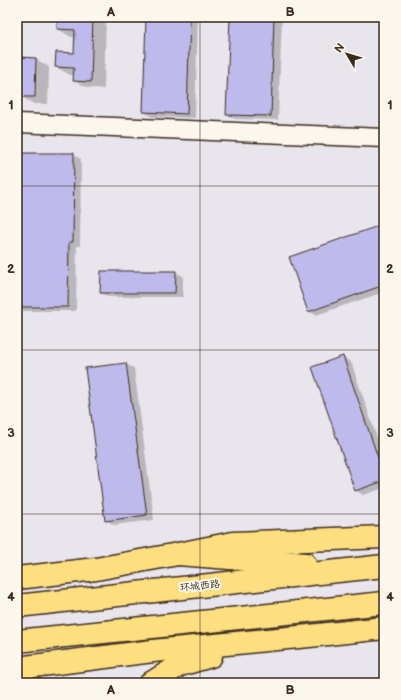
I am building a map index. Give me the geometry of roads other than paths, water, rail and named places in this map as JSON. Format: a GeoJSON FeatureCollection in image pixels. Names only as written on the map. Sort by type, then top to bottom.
{"type":"FeatureCollection","features":[{"type":"Feature","properties":{"kind":"main road"},"geometry":{"type":"LineString","coordinates":[[17,578],[96,569],[233,543],[384,536]]}},
{"type":"Feature","properties":{"kind":"main road"},"geometry":{"type":"LineString","coordinates":[[178,554],[360,568]]}},
{"type":"Feature","properties":{"kind":"main road","name":"环城西路"},"geometry":{"type":"LineString","coordinates":[[17,606],[384,566]]}},
{"type":"Feature","properties":{"kind":"main road"},"geometry":{"type":"LineString","coordinates":[[17,567],[96,569]]}},
{"type":"Feature","properties":{"kind":"main road"},"geometry":{"type":"LineString","coordinates":[[17,641],[384,603]]}},
{"type":"Feature","properties":{"kind":"main road"},"geometry":{"type":"LineString","coordinates":[[17,668],[153,651],[384,628]]}},
{"type":"Feature","properties":{"kind":"main road"},"geometry":{"type":"LineString","coordinates":[[151,683],[180,665],[234,650],[309,636]]}},
{"type":"Feature","properties":{"kind":"lane"},"geometry":{"type":"LineString","coordinates":[[17,123],[384,138]]}}]}
